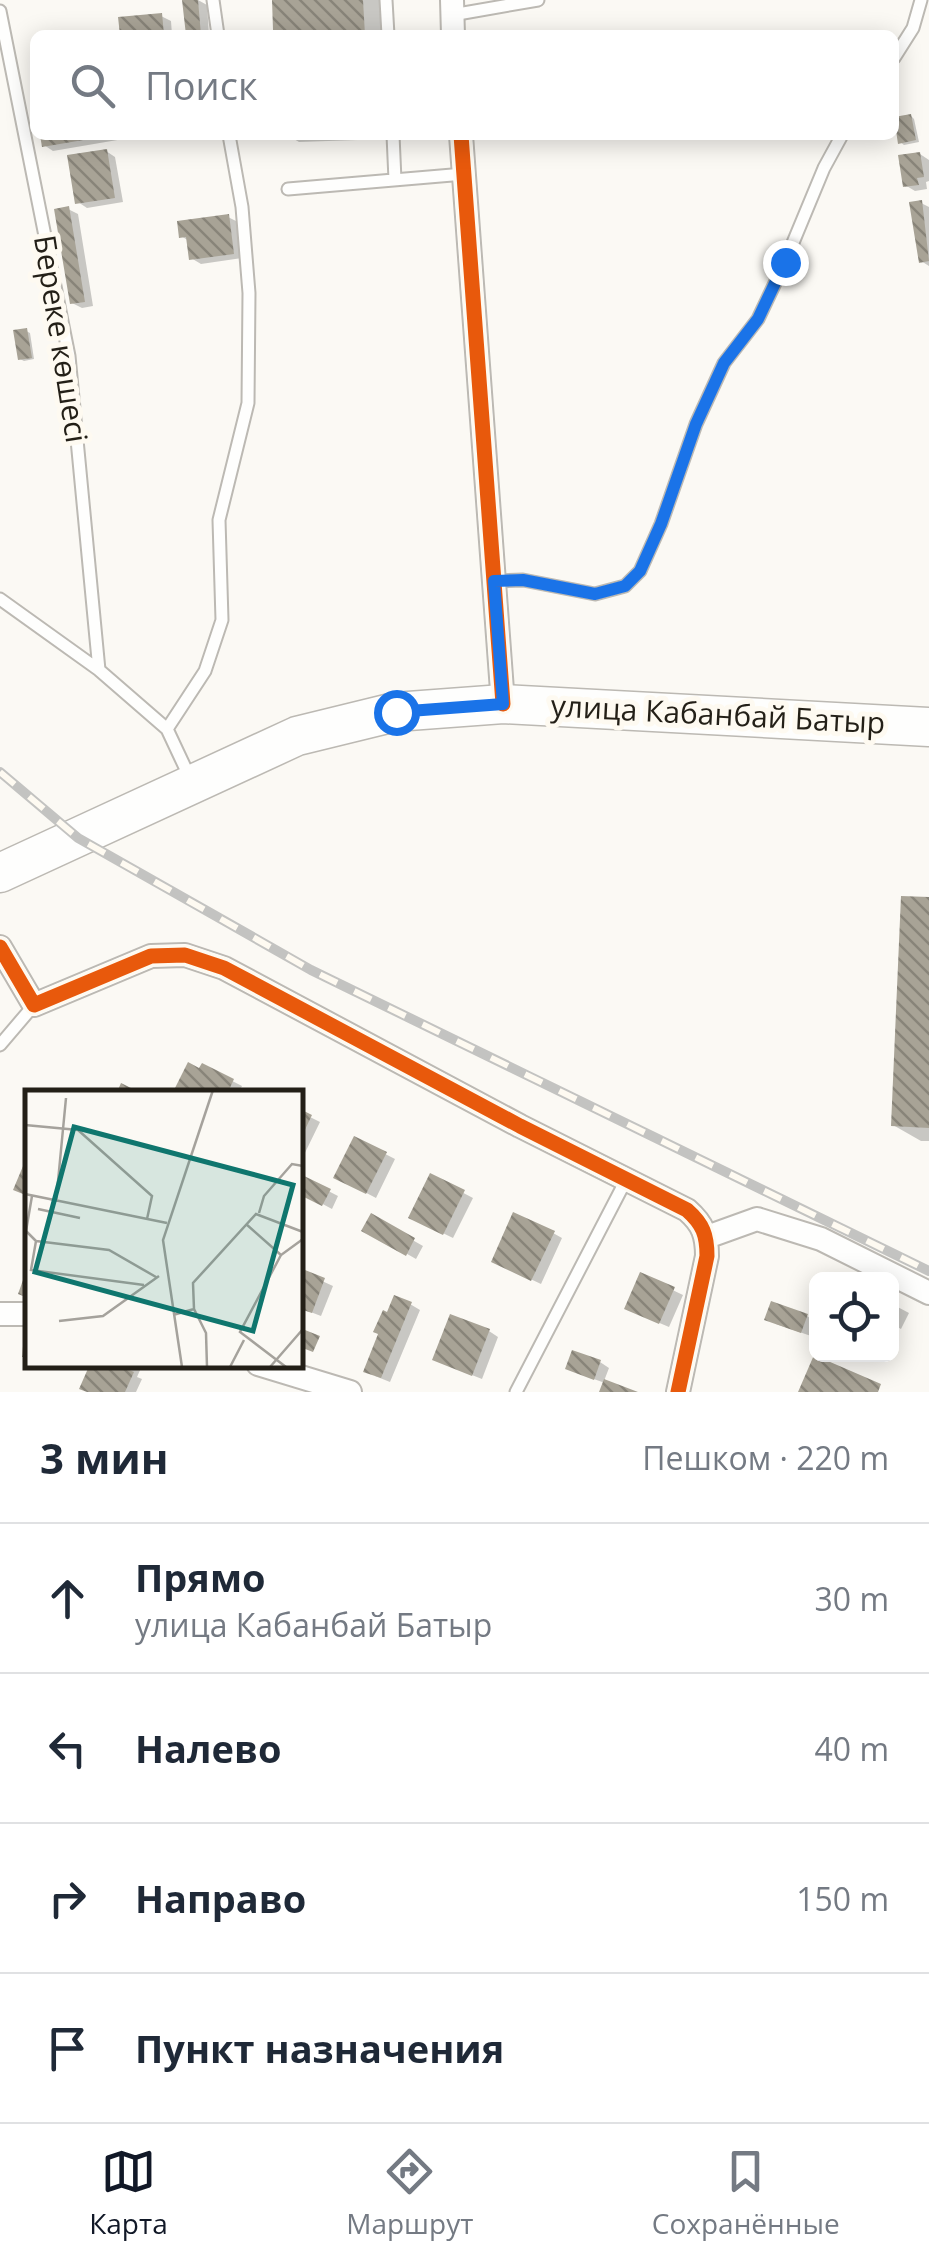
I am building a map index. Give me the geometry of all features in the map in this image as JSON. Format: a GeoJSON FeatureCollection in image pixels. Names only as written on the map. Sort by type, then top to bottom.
{"type":"FeatureCollection","features":[{"type":"Feature","properties":{"kind":"main road","name":"улица Кабанбай Батыр"},"geometry":{"type":"LineString","coordinates":[[0,872],[297,736],[396,712],[503,704],[929,726]]}},
{"type":"Feature","properties":{"kind":"street"},"geometry":{"type":"LineString","coordinates":[[461,140],[503,704]]}},
{"type":"Feature","properties":{"kind":"street"},"geometry":{"type":"LineString","coordinates":[[0,947],[34,1005],[151,956],[186,955],[224,968],[687,1210],[699,1220],[707,1237],[707,1256],[679,1382]]}},
{"type":"Feature","properties":{"kind":"street"},"geometry":{"type":"LineString","coordinates":[[707,1237],[758,1220],[821,1238],[929,1293]]}},
{"type":"Feature","properties":{"kind":"street"},"geometry":{"type":"LineString","coordinates":[[268,1367],[350,1392]]}},
{"type":"Feature","properties":{"kind":"lane"},"geometry":{"type":"LineString","coordinates":[[213,0],[217,30]]}},
{"type":"Feature","properties":{"kind":"lane"},"geometry":{"type":"LineString","coordinates":[[386,0],[388,30]]}},
{"type":"Feature","properties":{"kind":"lane"},"geometry":{"type":"LineString","coordinates":[[452,17],[538,0]]}},
{"type":"Feature","properties":{"kind":"lane"},"geometry":{"type":"LineString","coordinates":[[899,50],[913,28],[921,0]]}},
{"type":"Feature","properties":{"kind":"lane","name":"Береке көшесі"},"geometry":{"type":"LineString","coordinates":[[0,6],[68,356],[99,670]]}},
{"type":"Feature","properties":{"kind":"lane"},"geometry":{"type":"LineString","coordinates":[[166,729],[204,672],[222,620],[219,520],[248,403],[249,293],[242,207],[230,140]]}},
{"type":"Feature","properties":{"kind":"lane"},"geometry":{"type":"LineString","coordinates":[[393,140],[395,180]]}},
{"type":"Feature","properties":{"kind":"lane"},"geometry":{"type":"LineString","coordinates":[[494,581],[523,580],[595,594],[625,586],[640,571],[696,424],[724,363],[758,319],[839,140]]}},
{"type":"Feature","properties":{"kind":"lane"},"geometry":{"type":"LineString","coordinates":[[288,189],[464,174]]}},
{"type":"Feature","properties":{"kind":"lane"},"geometry":{"type":"LineString","coordinates":[[0,598],[99,670],[166,729],[194,784]]}},
{"type":"Feature","properties":{"kind":"lane"},"geometry":{"type":"LineString","coordinates":[[0,1045],[34,1005]]}},
{"type":"Feature","properties":{"kind":"lane"},"geometry":{"type":"LineString","coordinates":[[516,1392],[626,1180]]}},
{"type":"Feature","properties":{"kind":"building"},"geometry":{"type":"Polygon","coordinates":[[[182,0],[198,0],[201,30],[185,30],[182,0]]]}},
{"type":"Feature","properties":{"kind":"building"},"geometry":{"type":"Polygon","coordinates":[[[272,0],[363,0],[365,30],[273,30],[272,0]]]}},
{"type":"Feature","properties":{"kind":"building"},"geometry":{"type":"Polygon","coordinates":[[[162,13],[164,30],[119,30],[118,17],[162,13]]]}},
{"type":"Feature","properties":{"kind":"building"},"geometry":{"type":"Polygon","coordinates":[[[911,114],[916,140],[898,144],[899,116],[911,114]]]}},
{"type":"Feature","properties":{"kind":"building"},"geometry":{"type":"Polygon","coordinates":[[[41,140],[83,140],[42,147],[41,140]]]}},
{"type":"Feature","properties":{"kind":"building"},"geometry":{"type":"Polygon","coordinates":[[[107,149],[115,198],[75,204],[67,155],[107,149]]]}},
{"type":"Feature","properties":{"kind":"building"},"geometry":{"type":"Polygon","coordinates":[[[920,152],[924,177],[917,178],[919,185],[903,187],[898,155],[920,152]]]}},
{"type":"Feature","properties":{"kind":"building"},"geometry":{"type":"Polygon","coordinates":[[[922,200],[929,261],[919,263],[909,202],[922,200]]]}},
{"type":"Feature","properties":{"kind":"building"},"geometry":{"type":"Polygon","coordinates":[[[69,206],[85,302],[70,304],[54,209],[69,206]]]}},
{"type":"Feature","properties":{"kind":"building"},"geometry":{"type":"Polygon","coordinates":[[[229,214],[234,254],[189,260],[186,237],[179,238],[177,221],[229,214]]]}},
{"type":"Feature","properties":{"kind":"building"},"geometry":{"type":"Polygon","coordinates":[[[27,328],[32,358],[18,360],[13,330],[27,328]]]}},
{"type":"Feature","properties":{"kind":"building"},"geometry":{"type":"Polygon","coordinates":[[[901,896],[929,897],[929,1128],[891,1126],[901,896]]]}},
{"type":"Feature","properties":{"kind":"building"},"geometry":{"type":"Polygon","coordinates":[[[188,1062],[199,1068],[202,1063],[234,1079],[229,1090],[174,1090],[188,1062]]]}},
{"type":"Feature","properties":{"kind":"building"},"geometry":{"type":"Polygon","coordinates":[[[302,1110],[312,1115],[302,1136],[302,1110]]]}},
{"type":"Feature","properties":{"kind":"building"},"geometry":{"type":"Polygon","coordinates":[[[354,1136],[387,1152],[366,1194],[333,1178],[354,1136]]]}},
{"type":"Feature","properties":{"kind":"building"},"geometry":{"type":"Polygon","coordinates":[[[25,1161],[25,1195],[13,1190],[25,1161]]]}},
{"type":"Feature","properties":{"kind":"building"},"geometry":{"type":"Polygon","coordinates":[[[430,1173],[465,1190],[443,1235],[408,1218],[430,1173]]]}},
{"type":"Feature","properties":{"kind":"building"},"geometry":{"type":"Polygon","coordinates":[[[302,1175],[331,1189],[322,1206],[302,1196],[302,1175]]]}},
{"type":"Feature","properties":{"kind":"building"},"geometry":{"type":"Polygon","coordinates":[[[513,1212],[555,1231],[531,1281],[491,1262],[513,1212]]]}},
{"type":"Feature","properties":{"kind":"building"},"geometry":{"type":"Polygon","coordinates":[[[371,1213],[415,1238],[406,1256],[361,1231],[371,1213]]]}},
{"type":"Feature","properties":{"kind":"building"},"geometry":{"type":"Polygon","coordinates":[[[302,1269],[325,1278],[312,1313],[302,1310],[302,1269]]]}},
{"type":"Feature","properties":{"kind":"building"},"geometry":{"type":"Polygon","coordinates":[[[640,1272],[675,1287],[659,1324],[624,1309],[640,1272]]]}},
{"type":"Feature","properties":{"kind":"building"},"geometry":{"type":"Polygon","coordinates":[[[25,1275],[25,1297],[18,1294],[25,1275]]]}},
{"type":"Feature","properties":{"kind":"building"},"geometry":{"type":"Polygon","coordinates":[[[394,1295],[412,1302],[381,1378],[363,1372],[378,1334],[373,1332],[394,1295]]]}},
{"type":"Feature","properties":{"kind":"building"},"geometry":{"type":"Polygon","coordinates":[[[771,1301],[808,1314],[801,1333],[764,1320],[771,1301]]]}},
{"type":"Feature","properties":{"kind":"building"},"geometry":{"type":"Polygon","coordinates":[[[450,1314],[490,1329],[472,1376],[432,1360],[450,1314]]]}},
{"type":"Feature","properties":{"kind":"building"},"geometry":{"type":"Polygon","coordinates":[[[305,1330],[320,1336],[313,1352],[302,1348],[305,1330]]]}},
{"type":"Feature","properties":{"kind":"building"},"geometry":{"type":"Polygon","coordinates":[[[572,1350],[601,1360],[594,1380],[565,1369],[572,1350]]]}},
{"type":"Feature","properties":{"kind":"building"},"geometry":{"type":"Polygon","coordinates":[[[811,1362],[830,1362],[881,1384],[878,1392],[798,1392],[811,1362]]]}},
{"type":"Feature","properties":{"kind":"building"},"geometry":{"type":"Polygon","coordinates":[[[89,1367],[130,1367],[134,1372],[125,1392],[79,1389],[89,1367]]]}},
{"type":"Feature","properties":{"kind":"building"},"geometry":{"type":"Polygon","coordinates":[[[604,1379],[638,1392],[599,1392],[604,1379]]]}},
{"type":"Feature","properties":{"kind":"railway"},"geometry":{"type":"LineString","coordinates":[[0,772],[78,838],[311,970],[929,1271]]}},
{"type":"Feature","properties":{"kind":"cycle path"},"geometry":{"type":"LineString","coordinates":[[461,140],[503,704]]}},
{"type":"Feature","properties":{"kind":"cycle path"},"geometry":{"type":"LineString","coordinates":[[0,947],[34,1005],[151,956],[185,955],[224,968],[687,1210],[703,1230],[707,1256],[678,1392]]}},
{"type":"Feature","properties":{"kind":"route"},"geometry":{"type":"LineString","coordinates":[[396,712],[503,704],[494,581],[523,580],[578,592],[610,593],[625,586],[640,571],[696,424],[724,363],[758,319],[785,262]]}}]}
